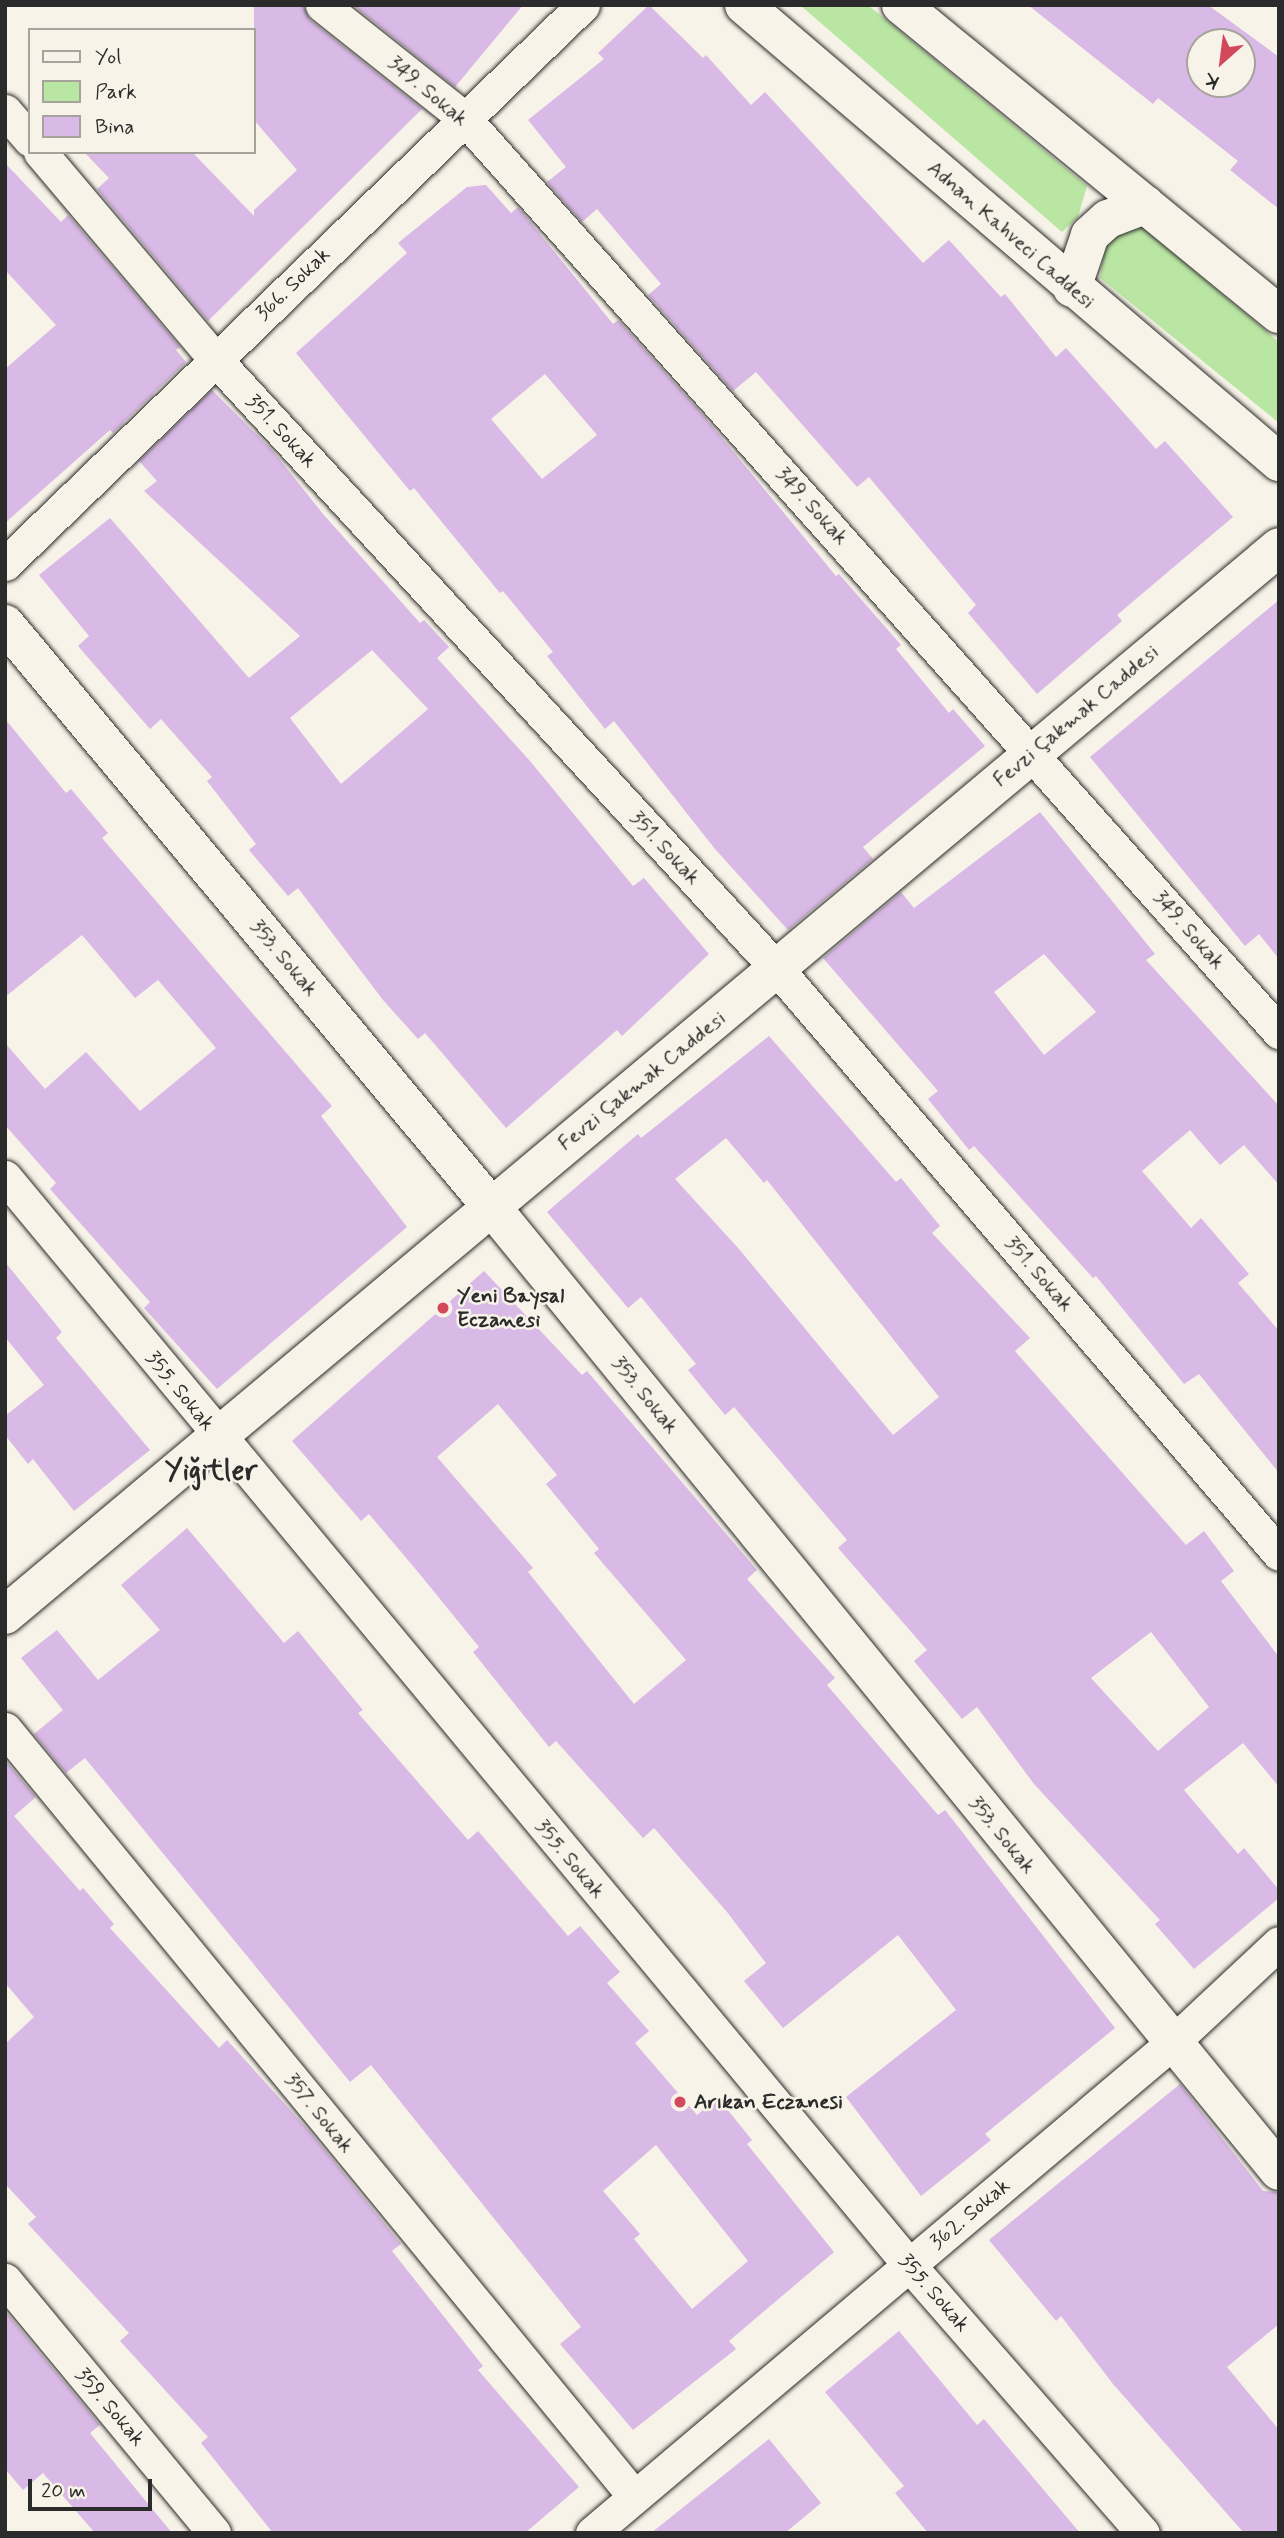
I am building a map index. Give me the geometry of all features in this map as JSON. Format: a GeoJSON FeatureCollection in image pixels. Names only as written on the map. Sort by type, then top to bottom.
{"type":"FeatureCollection","features":[{"type":"Feature","properties":{"kind":"main road","name":"Adnan Kahveci Caddesi"},"geometry":{"type":"LineString","coordinates":[[744,5],[1072,288],[1279,462]]}},
{"type":"Feature","properties":{"kind":"main road"},"geometry":{"type":"LineString","coordinates":[[901,5],[1279,314]]}},
{"type":"Feature","properties":{"kind":"main road"},"geometry":{"type":"LineString","coordinates":[[1072,288],[1090,235],[1108,219],[1145,205]]}},
{"type":"Feature","properties":{"kind":"main road","name":"Fevzi Çakmak Caddesi"},"geometry":{"type":"LineString","coordinates":[[5,1615],[490,1205],[778,970],[1279,547]]}},
{"type":"Feature","properties":{"kind":"main road","name":"353. Sokak"},"geometry":{"type":"LineString","coordinates":[[5,624],[490,1205],[1279,2171]]}},
{"type":"Feature","properties":{"kind":"street","name":"349. Sokak"},"geometry":{"type":"LineString","coordinates":[[322,5],[464,118],[1033,752],[1279,1032]]}},
{"type":"Feature","properties":{"kind":"street","name":"366. Sokak"},"geometry":{"type":"LineString","coordinates":[[5,564],[583,5]]}},
{"type":"Feature","properties":{"kind":"street"},"geometry":{"type":"LineString","coordinates":[[5,111],[28,138]]}},
{"type":"Feature","properties":{"kind":"street","name":"351. Sokak"},"geometry":{"type":"LineString","coordinates":[[42,154],[215,359],[778,970],[1279,1554]]}},
{"type":"Feature","properties":{"kind":"street","name":"355. Sokak"},"geometry":{"type":"LineString","coordinates":[[5,1177],[217,1436],[909,2266],[1143,2533]]}},
{"type":"Feature","properties":{"kind":"street","name":"357. Sokak"},"geometry":{"type":"LineString","coordinates":[[5,1729],[634,2496]]}},
{"type":"Feature","properties":{"kind":"street","name":"362. Sokak"},"geometry":{"type":"LineString","coordinates":[[592,2533],[1172,2043],[1279,1943]]}},
{"type":"Feature","properties":{"kind":"street","name":"359. Sokak"},"geometry":{"type":"LineString","coordinates":[[5,2280],[214,2533]]}},
{"type":"Feature","properties":{"kind":"green space"},"geometry":{"type":"Polygon","coordinates":[[[800,5],[868,5],[1087,186],[1078,217],[1062,232],[800,5]]]}},
{"type":"Feature","properties":{"kind":"green space"},"geometry":{"type":"Polygon","coordinates":[[[1138,223],[1279,342],[1279,423],[1100,278],[1107,233],[1138,223]]]}},
{"type":"Feature","properties":{"kind":"building"},"geometry":{"type":"Polygon","coordinates":[[[254,5],[303,5],[310,20],[422,109],[208,321],[97,189],[109,178],[86,154],[194,154],[254,216],[254,210],[297,170],[256,122],[254,5]]]}},
{"type":"Feature","properties":{"kind":"building"},"geometry":{"type":"Polygon","coordinates":[[[353,5],[523,5],[455,87],[353,5]]]}},
{"type":"Feature","properties":{"kind":"building"},"geometry":{"type":"Polygon","coordinates":[[[649,5],[703,58],[706,55],[751,105],[765,92],[923,263],[949,240],[1001,297],[1005,294],[1056,357],[1066,348],[1156,449],[1165,441],[1233,517],[1117,615],[1122,621],[1037,694],[968,613],[976,605],[869,477],[857,487],[756,372],[733,391],[648,295],[661,284],[597,209],[582,222],[547,182],[566,167],[528,120],[604,59],[598,53],[649,5]]]}},
{"type":"Feature","properties":{"kind":"building"},"geometry":{"type":"Polygon","coordinates":[[[1028,5],[1208,5],[1239,28],[1186,28],[1186,98],[1256,98],[1256,40],[1279,57],[1279,209],[1230,170],[1238,161],[1158,98],[1153,104],[1028,5]]]}},
{"type":"Feature","properties":{"kind":"building"},"geometry":{"type":"Polygon","coordinates":[[[5,163],[61,222],[68,215],[180,347],[176,350],[186,362],[113,433],[110,430],[5,523],[5,369],[56,325],[5,270],[5,163]]]}},
{"type":"Feature","properties":{"kind":"building"},"geometry":{"type":"Polygon","coordinates":[[[486,185],[511,213],[518,207],[613,324],[618,320],[703,415],[836,576],[839,574],[901,645],[896,649],[949,713],[953,709],[985,746],[863,847],[873,859],[788,930],[715,849],[614,721],[605,729],[547,656],[553,652],[503,591],[500,593],[414,488],[410,491],[296,353],[407,253],[398,243],[467,187],[486,185]],[[545,374],[491,419],[542,479],[597,435],[545,374]]]}},
{"type":"Feature","properties":{"kind":"building"},"geometry":{"type":"Polygon","coordinates":[[[212,390],[273,451],[323,514],[420,623],[424,620],[449,647],[437,658],[530,761],[633,886],[644,878],[709,954],[622,1036],[617,1030],[506,1128],[425,1033],[418,1039],[383,1000],[298,888],[288,896],[249,850],[256,844],[207,781],[212,777],[161,719],[150,729],[78,646],[89,636],[39,575],[110,518],[249,678],[300,636],[144,491],[157,481],[139,461],[212,390]],[[372,650],[290,718],[341,784],[428,709],[372,650]]]}},
{"type":"Feature","properties":{"kind":"building"},"geometry":{"type":"Polygon","coordinates":[[[1279,600],[1279,959],[1259,934],[1245,946],[1090,757],[1279,600]]]}},
{"type":"Feature","properties":{"kind":"building"},"geometry":{"type":"Polygon","coordinates":[[[5,719],[66,793],[71,789],[108,833],[102,838],[332,1106],[321,1116],[407,1227],[217,1389],[144,1308],[150,1302],[50,1189],[56,1183],[5,1125],[5,1043],[45,1089],[86,1052],[140,1111],[216,1048],[158,980],[135,998],[82,935],[5,997],[5,719]]]}},
{"type":"Feature","properties":{"kind":"building"},"geometry":{"type":"Polygon","coordinates":[[[1040,812],[1155,954],[1146,960],[1279,1106],[1279,1185],[1244,1145],[1220,1165],[1190,1130],[1142,1171],[1191,1228],[1201,1218],[1249,1274],[1238,1283],[1279,1331],[1279,1473],[1199,1374],[1184,1384],[1096,1276],[1093,1278],[974,1146],[969,1150],[928,1099],[938,1091],[823,958],[901,892],[914,908],[1040,812]],[[1044,954],[994,992],[1044,1055],[1096,1012],[1044,954]]]}},
{"type":"Feature","properties":{"kind":"building"},"geometry":{"type":"Polygon","coordinates":[[[769,1036],[896,1182],[901,1178],[940,1226],[932,1233],[1030,1338],[1015,1351],[1186,1545],[1204,1531],[1234,1571],[1221,1581],[1279,1657],[1279,1787],[1243,1743],[1184,1790],[1238,1854],[1244,1848],[1279,1890],[1279,1898],[1194,1969],[1155,1924],[1160,1920],[1034,1784],[977,1707],[962,1719],[914,1661],[927,1650],[838,1548],[847,1540],[734,1407],[725,1415],[688,1370],[696,1364],[641,1297],[628,1308],[547,1212],[638,1134],[641,1138],[769,1036]],[[726,1138],[675,1179],[739,1249],[893,1435],[939,1397],[767,1180],[764,1183],[726,1138]],[[1151,1632],[1091,1678],[1158,1751],[1209,1707],[1151,1632]]]}},
{"type":"Feature","properties":{"kind":"building"},"geometry":{"type":"Polygon","coordinates":[[[5,1262],[62,1332],[56,1338],[150,1450],[74,1511],[33,1459],[28,1464],[5,1435],[5,1416],[44,1385],[5,1337],[5,1262]]]}},
{"type":"Feature","properties":{"kind":"building"},"geometry":{"type":"Polygon","coordinates":[[[484,1271],[582,1375],[587,1371],[757,1570],[747,1579],[835,1678],[827,1685],[938,1815],[945,1810],[1115,2028],[985,2134],[991,2140],[921,2196],[846,2097],[956,2010],[898,1935],[783,2028],[744,1981],[766,1963],[727,1912],[654,1828],[643,1838],[556,1741],[549,1747],[473,1652],[479,1647],[418,1572],[369,1514],[361,1521],[292,1441],[484,1271]],[[498,1404],[437,1457],[533,1568],[528,1572],[634,1704],[686,1660],[594,1553],[599,1549],[546,1484],[557,1475],[498,1404]]]}},
{"type":"Feature","properties":{"kind":"building"},"geometry":{"type":"Polygon","coordinates":[[[187,1528],[284,1643],[298,1631],[363,1710],[358,1713],[468,1840],[478,1831],[568,1936],[580,1926],[620,1972],[607,1983],[649,2031],[635,2043],[697,2115],[718,2098],[752,2140],[747,2144],[834,2252],[729,2341],[736,2349],[633,2430],[560,2344],[581,2327],[371,2065],[350,2082],[85,1758],[66,1773],[34,1734],[63,1710],[21,1658],[57,1630],[98,1680],[160,1630],[121,1585],[187,1528]],[[656,2145],[603,2191],[640,2234],[634,2239],[692,2309],[748,2261],[656,2145]]]}},
{"type":"Feature","properties":{"kind":"building"},"geometry":{"type":"Polygon","coordinates":[[[5,1760],[36,1797],[14,1816],[80,1891],[83,1888],[114,1924],[110,1928],[219,2048],[227,2040],[311,2133],[401,2244],[392,2251],[483,2366],[478,2370],[579,2487],[525,2533],[273,2533],[201,2443],[208,2437],[120,2341],[129,2333],[28,2224],[36,2217],[5,2184],[5,2044],[34,2017],[5,1983],[5,1760]]]}},
{"type":"Feature","properties":{"kind":"building"},"geometry":{"type":"Polygon","coordinates":[[[1180,2084],[1263,2191],[1279,2192],[1279,2324],[1227,2367],[1279,2430],[1279,2533],[1244,2533],[1113,2384],[1061,2316],[1056,2321],[989,2240],[1180,2084]]]}},
{"type":"Feature","properties":{"kind":"building"},"geometry":{"type":"Polygon","coordinates":[[[5,2311],[100,2425],[90,2433],[172,2533],[95,2533],[43,2473],[23,2490],[5,2469],[5,2311]]]}},
{"type":"Feature","properties":{"kind":"building"},"geometry":{"type":"Polygon","coordinates":[[[899,2331],[977,2425],[984,2419],[1080,2533],[928,2533],[895,2493],[904,2486],[825,2392],[899,2331]]]}},
{"type":"Feature","properties":{"kind":"building"},"geometry":{"type":"Polygon","coordinates":[[[769,2439],[821,2503],[785,2533],[651,2533],[769,2439]]]}},
{"type":"Feature","properties":{"kind":"place","name":"Yeni Baysal Eczanesi"},"geometry":{"type":"Point","coordinates":[443,1308]}},
{"type":"Feature","properties":{"kind":"place","name":"Arıkan Eczanesi"},"geometry":{"type":"Point","coordinates":[680,2102]}},
{"type":"Feature","properties":{"kind":"district","name":"Yiğitler"},"geometry":{"type":"Point","coordinates":[211,1472]}}]}
